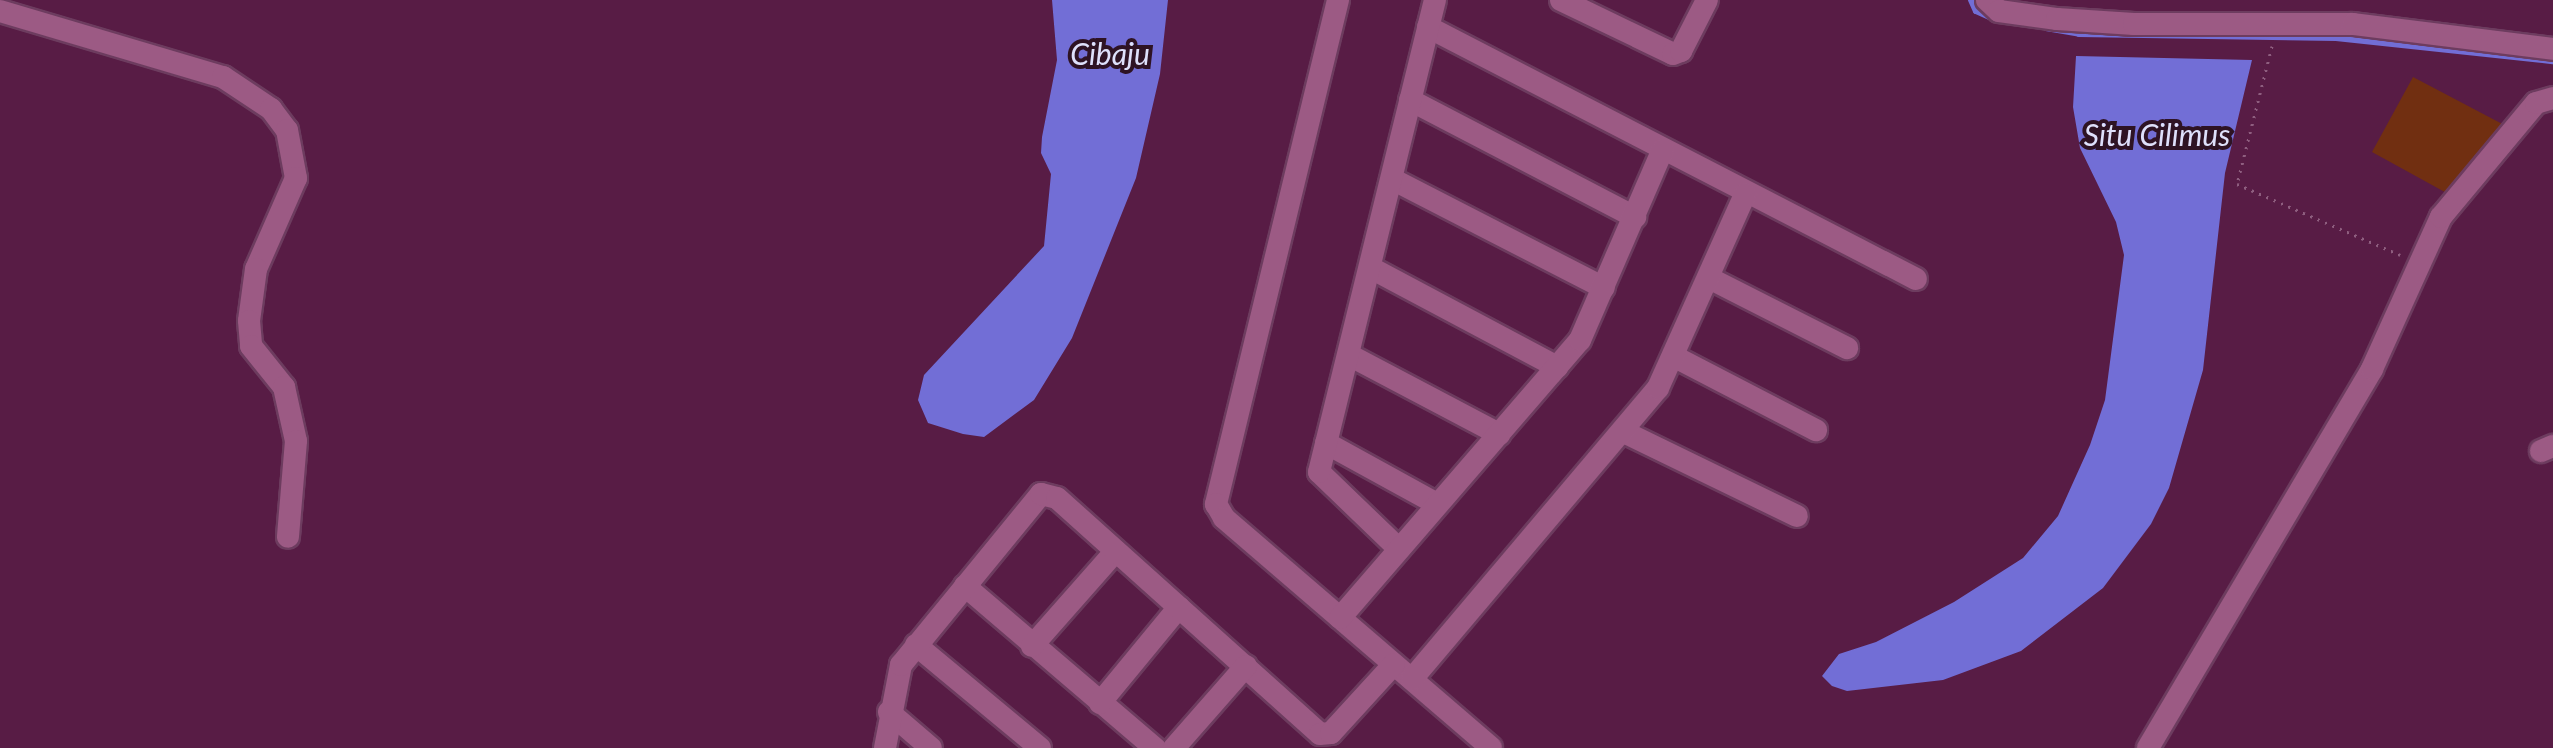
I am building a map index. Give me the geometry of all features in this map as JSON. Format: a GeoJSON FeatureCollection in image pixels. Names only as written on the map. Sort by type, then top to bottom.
{"type":"FeatureCollection","features":[{"type":"Feature","properties":{"kind":"street"},"geometry":{"type":"LineString","coordinates":[[1338,0],[1216,504],[1224,518],[1491,748]]}},
{"type":"Feature","properties":{"kind":"street"},"geometry":{"type":"LineString","coordinates":[[1399,549],[1324,481],[1319,472],[1435,0]]}},
{"type":"Feature","properties":{"kind":"street"},"geometry":{"type":"LineString","coordinates":[[1561,0],[1673,54],[1681,51],[1707,0]]}},
{"type":"Feature","properties":{"kind":"street"},"geometry":{"type":"LineString","coordinates":[[1987,0],[1999,11],[2057,19],[2150,25],[2353,24],[2553,49]]}},
{"type":"Feature","properties":{"kind":"street"},"geometry":{"type":"LineString","coordinates":[[0,11],[223,77],[271,109],[287,130],[296,178],[256,269],[249,321],[251,346],[284,387],[296,441],[288,537]]}},
{"type":"Feature","properties":{"kind":"street"},"geometry":{"type":"LineString","coordinates":[[1428,27],[1745,194],[1916,279]]}},
{"type":"Feature","properties":{"kind":"street"},"geometry":{"type":"LineString","coordinates":[[2148,748],[2372,369],[2441,217],[2536,103],[2553,98]]}},
{"type":"Feature","properties":{"kind":"street"},"geometry":{"type":"LineString","coordinates":[[1410,100],[1635,217]]}},
{"type":"Feature","properties":{"kind":"street"},"geometry":{"type":"LineString","coordinates":[[1340,618],[1580,340],[1663,149]]}},
{"type":"Feature","properties":{"kind":"street"},"geometry":{"type":"LineString","coordinates":[[1392,179],[1604,288]]}},
{"type":"Feature","properties":{"kind":"street"},"geometry":{"type":"LineString","coordinates":[[1412,679],[1624,432],[1675,357],[1745,194]]}},
{"type":"Feature","properties":{"kind":"street"},"geometry":{"type":"LineString","coordinates":[[1371,268],[1557,367]]}},
{"type":"Feature","properties":{"kind":"street"},"geometry":{"type":"LineString","coordinates":[[1709,278],[1847,348]]}},
{"type":"Feature","properties":{"kind":"street"},"geometry":{"type":"LineString","coordinates":[[1349,355],[1499,434]]}},
{"type":"Feature","properties":{"kind":"street"},"geometry":{"type":"LineString","coordinates":[[1675,357],[1816,430]]}},
{"type":"Feature","properties":{"kind":"street"},"geometry":{"type":"LineString","coordinates":[[1624,432],[1797,516]]}},
{"type":"Feature","properties":{"kind":"street"},"geometry":{"type":"LineString","coordinates":[[1326,443],[1437,504]]}},
{"type":"Feature","properties":{"kind":"street"},"geometry":{"type":"LineString","coordinates":[[885,748],[889,712],[901,665],[1041,494],[1057,498],[1320,734],[1331,733],[1394,664]]}},
{"type":"Feature","properties":{"kind":"street"},"geometry":{"type":"LineString","coordinates":[[1032,646],[1115,552]]}},
{"type":"Feature","properties":{"kind":"street"},"geometry":{"type":"LineString","coordinates":[[965,586],[1155,748]]}},
{"type":"Feature","properties":{"kind":"street"},"geometry":{"type":"LineString","coordinates":[[1100,703],[1179,607]]}},
{"type":"Feature","properties":{"kind":"street"},"geometry":{"type":"LineString","coordinates":[[916,645],[1040,748]]}},
{"type":"Feature","properties":{"kind":"street"},"geometry":{"type":"LineString","coordinates":[[1174,748],[1246,666]]}},
{"type":"Feature","properties":{"kind":"street"},"geometry":{"type":"LineString","coordinates":[[889,712],[931,748]]}},
{"type":"Feature","properties":{"kind":"path"},"geometry":{"type":"LineString","coordinates":[[2270,55],[2237,184],[2418,263]]}},
{"type":"Feature","properties":{"kind":"shaded area"},"geometry":{"type":"Polygon","coordinates":[[[2413,77],[2508,127],[2452,196],[2372,152],[2413,77]]]}},
{"type":"Feature","properties":{"kind":"water","name":"Cibaju"},"geometry":{"type":"Polygon","coordinates":[[[1052,0],[1168,0],[1160,74],[1136,178],[1072,338],[1034,400],[984,437],[963,434],[928,423],[918,400],[924,375],[1044,246],[1051,174],[1041,153],[1042,137],[1057,60],[1052,0]]]}},
{"type":"Feature","properties":{"kind":"water","name":"Situ Cilimus"},"geometry":{"type":"Polygon","coordinates":[[[2076,56],[2252,60],[2225,173],[2203,370],[2169,488],[2151,524],[2103,588],[2021,651],[1943,680],[1847,691],[1832,686],[1822,676],[1839,654],[1876,642],[1954,602],[2023,558],[2058,516],[2090,445],[2105,400],[2124,255],[2116,222],[2080,148],[2073,107],[2076,56]]]}},
{"type":"Feature","properties":{"kind":"waterway"},"geometry":{"type":"LineString","coordinates":[[1971,0],[1976,11],[1996,20]]}},
{"type":"Feature","properties":{"kind":"waterway"},"geometry":{"type":"LineString","coordinates":[[2046,28],[2079,34],[2336,38],[2553,61]]}}]}
